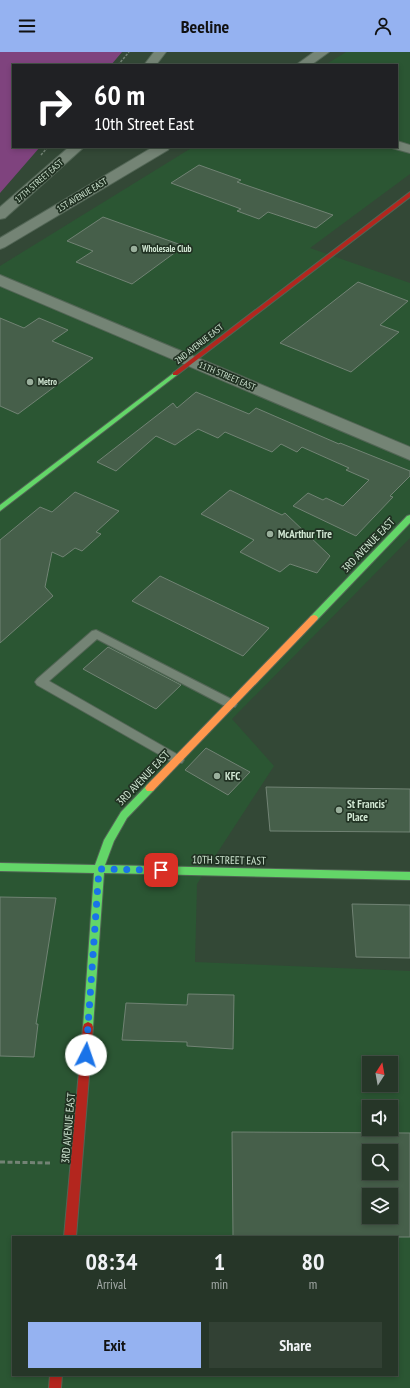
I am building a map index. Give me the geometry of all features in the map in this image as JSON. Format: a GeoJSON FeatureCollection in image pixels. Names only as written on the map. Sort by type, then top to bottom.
{"type":"FeatureCollection","features":[{"type":"Feature","properties":{"kind":"main road","name":"2ND AVENUE EAST"},"geometry":{"type":"LineString","coordinates":[[0,509],[410,194]]}},
{"type":"Feature","properties":{"kind":"main road","name":"3RD AVENUE EAST"},"geometry":{"type":"LineString","coordinates":[[70,1236],[77,1164],[99,869],[109,840],[124,815],[410,518]]}},
{"type":"Feature","properties":{"kind":"main road","name":"10TH STREET EAST"},"geometry":{"type":"LineString","coordinates":[[0,867],[410,876]]}},
{"type":"Feature","properties":{"kind":"main road"},"geometry":{"type":"LineString","coordinates":[[55,1388],[56,1376]]}},
{"type":"Feature","properties":{"kind":"street"},"geometry":{"type":"LineString","coordinates":[[151,64],[160,52]]}},
{"type":"Feature","properties":{"kind":"street"},"geometry":{"type":"LineString","coordinates":[[304,64],[323,52]]}},
{"type":"Feature","properties":{"kind":"street"},"geometry":{"type":"LineString","coordinates":[[398,145],[410,149]]}},
{"type":"Feature","properties":{"kind":"street","name":"17TH STREET EAST"},"geometry":{"type":"LineString","coordinates":[[0,215],[76,148]]}},
{"type":"Feature","properties":{"kind":"street","name":"1ST AVENUE EAST"},"geometry":{"type":"LineString","coordinates":[[0,244],[161,148]]}},
{"type":"Feature","properties":{"kind":"street","name":"11TH STREET EAST"},"geometry":{"type":"LineString","coordinates":[[0,280],[410,454]]}},
{"type":"Feature","properties":{"kind":"lane"},"geometry":{"type":"LineString","coordinates":[[178,760],[41,682],[96,634],[231,704]]}},
{"type":"Feature","properties":{"kind":"path"},"geometry":{"type":"LineString","coordinates":[[119,64],[129,52]]}},
{"type":"Feature","properties":{"kind":"path"},"geometry":{"type":"LineString","coordinates":[[0,1162],[77,1164]]}},
{"type":"Feature","properties":{"kind":"shaded area"},"geometry":{"type":"Polygon","coordinates":[[[0,52],[122,52],[112,64],[12,64],[12,148],[39,148],[0,193],[0,52]]]}},
{"type":"Feature","properties":{"kind":"shaded area"},"geometry":{"type":"Polygon","coordinates":[[[346,52],[410,52],[410,174],[310,248],[410,283],[410,538],[232,719],[274,766],[197,884],[195,962],[410,971],[410,1388],[0,1388],[0,266],[191,148],[398,148],[398,64],[327,64],[346,52]]]}},
{"type":"Feature","properties":{"kind":"building"},"geometry":{"type":"Polygon","coordinates":[[[199,165],[241,180],[237,182],[333,215],[316,228],[268,212],[259,219],[237,211],[241,209],[171,183],[199,165]]]}},
{"type":"Feature","properties":{"kind":"building","name":"Wholesale Club"},"geometry":{"type":"Polygon","coordinates":[[[103,217],[184,246],[132,284],[76,262],[93,251],[67,241],[103,217]]]}},
{"type":"Feature","properties":{"kind":"building"},"geometry":{"type":"Polygon","coordinates":[[[358,282],[408,301],[380,325],[399,332],[351,372],[280,343],[358,282]]]}},
{"type":"Feature","properties":{"kind":"building","name":"Metro"},"geometry":{"type":"Polygon","coordinates":[[[0,318],[24,328],[39,318],[68,330],[52,341],[93,358],[18,414],[0,406],[0,318]]]}},
{"type":"Feature","properties":{"kind":"building"},"geometry":{"type":"Polygon","coordinates":[[[196,392],[249,414],[256,408],[339,444],[340,443],[410,471],[410,476],[390,496],[393,497],[356,536],[293,506],[308,493],[323,500],[326,498],[343,506],[369,480],[346,470],[349,468],[302,447],[297,452],[281,444],[272,452],[225,432],[218,438],[198,429],[175,445],[156,436],[116,471],[97,462],[173,403],[177,408],[196,392]]]}},
{"type":"Feature","properties":{"kind":"building","name":"McArthur Tire"},"geometry":{"type":"Polygon","coordinates":[[[230,490],[282,515],[285,513],[330,556],[317,573],[290,564],[280,572],[240,552],[254,540],[201,514],[230,490]]]}},
{"type":"Feature","properties":{"kind":"building"},"geometry":{"type":"Polygon","coordinates":[[[75,492],[119,511],[96,532],[101,534],[82,551],[75,548],[63,557],[52,552],[45,587],[53,596],[0,643],[0,540],[40,507],[52,512],[75,492]]]}},
{"type":"Feature","properties":{"kind":"building"},"geometry":{"type":"Polygon","coordinates":[[[160,576],[269,628],[243,656],[132,601],[160,576]]]}},
{"type":"Feature","properties":{"kind":"building"},"geometry":{"type":"Polygon","coordinates":[[[108,647],[181,685],[156,709],[83,669],[108,647]]]}},
{"type":"Feature","properties":{"kind":"building"},"geometry":{"type":"Polygon","coordinates":[[[206,748],[250,772],[228,795],[185,770],[206,748]]]}},
{"type":"Feature","properties":{"kind":"building","name":"St Francis' Place"},"geometry":{"type":"Polygon","coordinates":[[[266,787],[410,789],[410,832],[270,831],[266,787]]]}},
{"type":"Feature","properties":{"kind":"building"},"geometry":{"type":"Polygon","coordinates":[[[0,897],[56,898],[36,1024],[38,1024],[34,1057],[0,1056],[0,897]]]}},
{"type":"Feature","properties":{"kind":"building"},"geometry":{"type":"Polygon","coordinates":[[[352,904],[410,905],[410,958],[356,957],[352,904]]]}},
{"type":"Feature","properties":{"kind":"building"},"geometry":{"type":"Polygon","coordinates":[[[188,994],[234,995],[233,1049],[187,1046],[187,1042],[122,1040],[126,1003],[187,1005],[188,994]]]}},
{"type":"Feature","properties":{"kind":"building"},"geometry":{"type":"Polygon","coordinates":[[[232,1132],[362,1133],[362,1136],[398,1136],[398,1133],[410,1133],[410,1237],[233,1236],[232,1132]]]}},
{"type":"Feature","properties":{"kind":"traffic: fast"},"geometry":{"type":"LineString","coordinates":[[0,509],[175,374]]}},
{"type":"Feature","properties":{"kind":"traffic: fast"},"geometry":{"type":"LineString","coordinates":[[314,618],[410,518]]}},
{"type":"Feature","properties":{"kind":"traffic: fast"},"geometry":{"type":"LineString","coordinates":[[88,1027],[99,869],[109,840],[124,815],[150,788]]}},
{"type":"Feature","properties":{"kind":"traffic: fast"},"geometry":{"type":"LineString","coordinates":[[0,867],[410,876]]}},
{"type":"Feature","properties":{"kind":"traffic: slow"},"geometry":{"type":"LineString","coordinates":[[150,788],[314,618]]}},
{"type":"Feature","properties":{"kind":"traffic: jam"},"geometry":{"type":"LineString","coordinates":[[175,374],[410,194]]}},
{"type":"Feature","properties":{"kind":"traffic: jam"},"geometry":{"type":"LineString","coordinates":[[70,1236],[88,1027]]}},
{"type":"Feature","properties":{"kind":"traffic: jam"},"geometry":{"type":"LineString","coordinates":[[55,1388],[56,1376]]}},
{"type":"Feature","properties":{"kind":"place","name":"Wholesale Club"},"geometry":{"type":"Point","coordinates":[134,249]}},
{"type":"Feature","properties":{"kind":"place","name":"Metro"},"geometry":{"type":"Point","coordinates":[30,382]}},
{"type":"Feature","properties":{"kind":"place","name":"McArthur Tire"},"geometry":{"type":"Point","coordinates":[270,534]}},
{"type":"Feature","properties":{"kind":"place","name":"KFC"},"geometry":{"type":"Point","coordinates":[217,776]}},
{"type":"Feature","properties":{"kind":"place","name":"St Francis' Place"},"geometry":{"type":"Point","coordinates":[339,810]}},
{"type":"Feature","properties":{"kind":"route"},"geometry":{"type":"LineString","coordinates":[[86,1055],[99,869],[161,870]]}}]}
